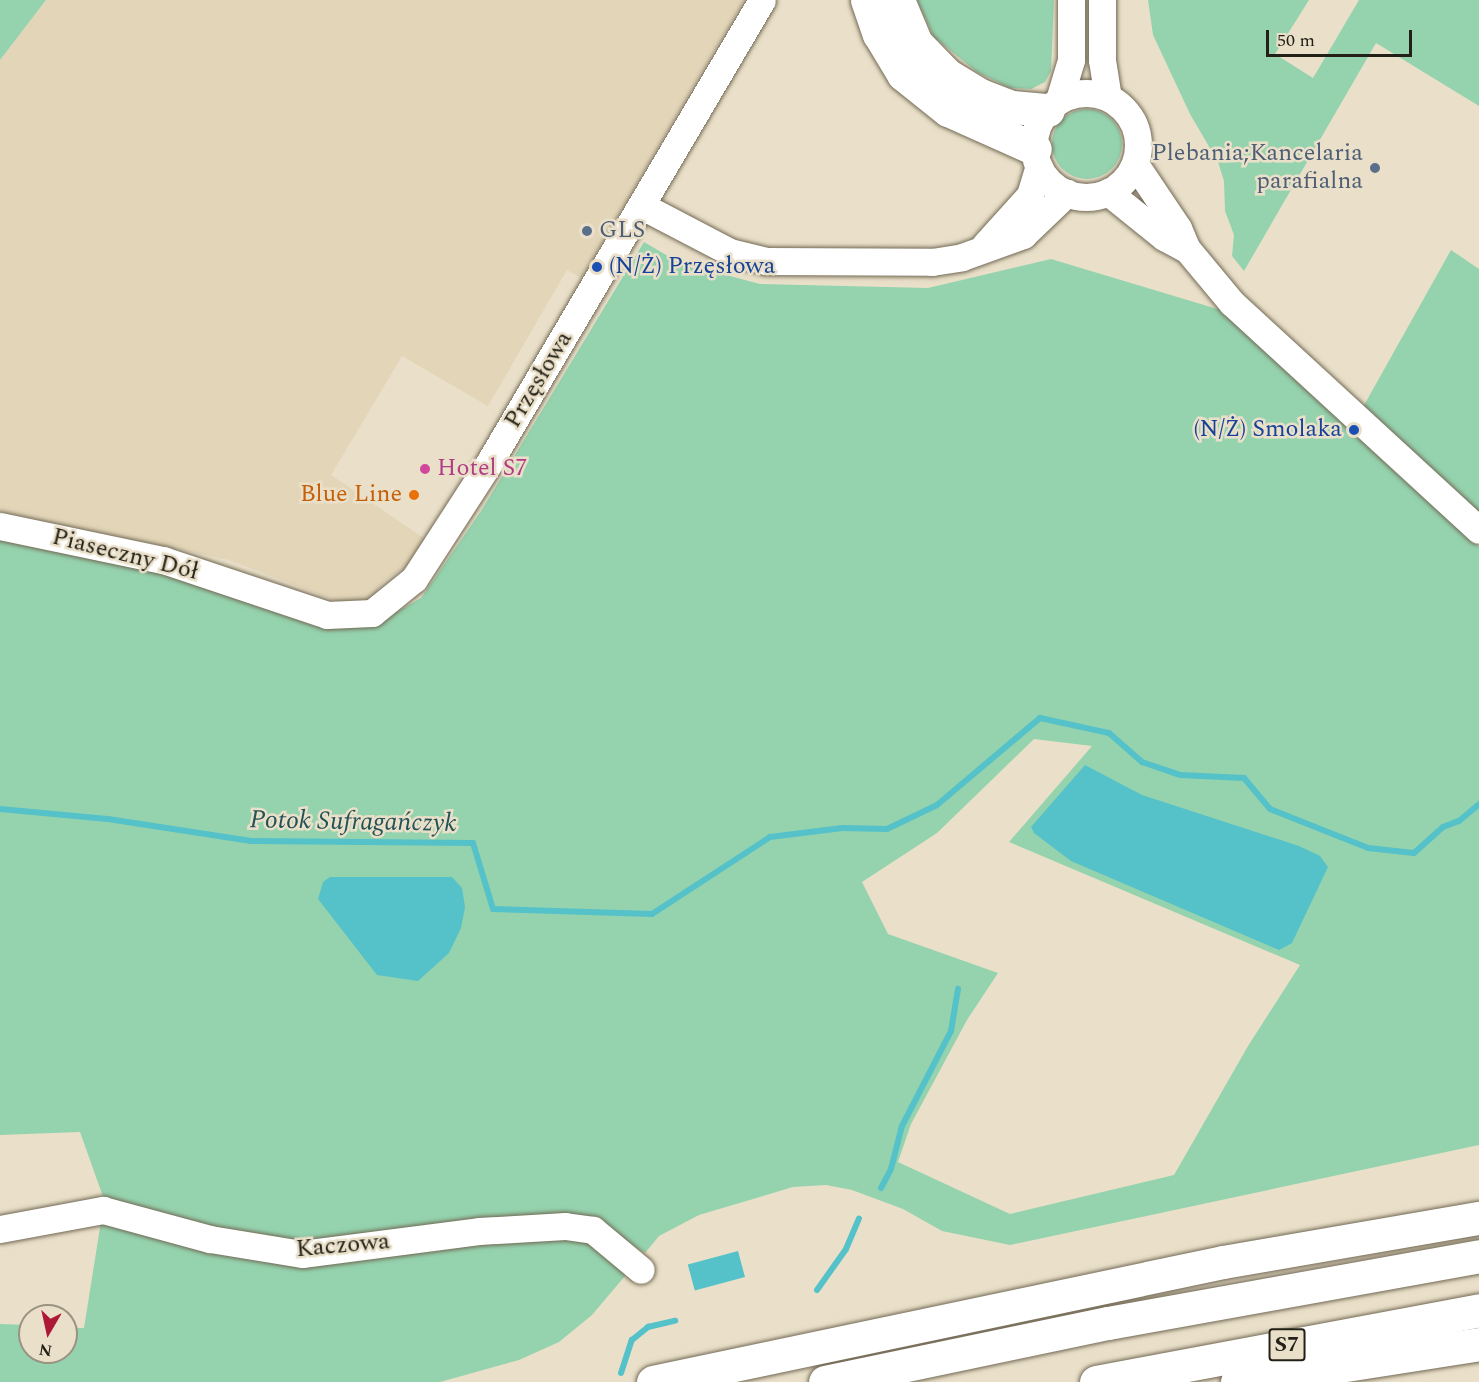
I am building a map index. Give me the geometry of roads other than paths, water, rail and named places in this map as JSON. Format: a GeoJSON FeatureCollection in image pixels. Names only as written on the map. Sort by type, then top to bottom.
{"type":"FeatureCollection","features":[{"type":"Feature","properties":{"kind":"main road"},"geometry":{"type":"LineString","coordinates":[[867,0],[879,34],[903,74],[948,110],[1037,158]]}},
{"type":"Feature","properties":{"kind":"main road"},"geometry":{"type":"LineString","coordinates":[[898,0],[916,43],[947,75],[980,95],[1012,107],[1054,105]]}},
{"type":"Feature","properties":{"kind":"main road"},"geometry":{"type":"LineString","coordinates":[[653,1382],[1223,1262],[1479,1218]]}},
{"type":"Feature","properties":{"kind":"main road","name":"S7"},"geometry":{"type":"LineString","coordinates":[[825,1382],[1108,1323],[1479,1256]]}},
{"type":"Feature","properties":{"kind":"main road","name":"S7"},"geometry":{"type":"LineString","coordinates":[[1096,1382],[1479,1310]]}},
{"type":"Feature","properties":{"kind":"main road"},"geometry":{"type":"LineString","coordinates":[[1237,1382],[1479,1344]]}},
{"type":"Feature","properties":{"kind":"street","name":"Przęsłowa"},"geometry":{"type":"LineString","coordinates":[[281,602],[327,615],[372,613],[414,579],[489,464],[762,0]]}},
{"type":"Feature","properties":{"kind":"street"},"geometry":{"type":"LineString","coordinates":[[979,251],[1030,195],[1037,158],[1040,122],[1054,105],[1071,60],[1071,0]]}},
{"type":"Feature","properties":{"kind":"street"},"geometry":{"type":"LineString","coordinates":[[1102,0],[1108,98]]}},
{"type":"Feature","properties":{"kind":"street"},"geometry":{"type":"LineString","coordinates":[[1037,158],[1056,187],[1068,193],[1095,196],[1108,192],[1128,175],[1135,164],[1138,148],[1134,126],[1121,106],[1108,98],[1075,94],[1054,105]]}},
{"type":"Feature","properties":{"kind":"street"},"geometry":{"type":"LineString","coordinates":[[1135,164],[1178,228],[1187,249],[1232,303],[1479,530]]}},
{"type":"Feature","properties":{"kind":"street"},"geometry":{"type":"LineString","coordinates":[[1108,192],[1164,237],[1187,249]]}},
{"type":"Feature","properties":{"kind":"street"},"geometry":{"type":"LineString","coordinates":[[642,206],[730,252],[766,261],[932,261],[979,251],[1023,235],[1068,193]]}},
{"type":"Feature","properties":{"kind":"street","name":"Piaseczny Dół"},"geometry":{"type":"LineString","coordinates":[[0,526],[163,560],[281,602]]}},
{"type":"Feature","properties":{"kind":"street","name":"Kaczowa"},"geometry":{"type":"LineString","coordinates":[[0,1229],[102,1210],[210,1239],[302,1254],[479,1231],[564,1226],[593,1230],[640,1270]]}},
{"type":"Feature","properties":{"kind":"water"},"geometry":{"type":"Polygon","coordinates":[[[1085,765],[1142,795],[1299,846],[1320,856],[1328,867],[1292,943],[1279,950],[1071,861],[1034,833],[1031,827],[1085,765]]]}},
{"type":"Feature","properties":{"kind":"water"},"geometry":{"type":"Polygon","coordinates":[[[330,877],[452,877],[462,888],[465,907],[461,928],[449,953],[418,981],[377,975],[318,899],[323,882],[330,877]]]}},
{"type":"Feature","properties":{"kind":"water"},"geometry":{"type":"Polygon","coordinates":[[[738,1251],[745,1277],[695,1291],[688,1264],[738,1251]]]}},
{"type":"Feature","properties":{"kind":"waterway","name":"Potok Sufragańczyk"},"geometry":{"type":"LineString","coordinates":[[0,809],[108,819],[251,841],[473,843],[493,909],[652,914],[770,837],[842,828],[887,829],[937,805],[1040,718],[1109,733],[1142,762],[1180,775],[1244,778],[1270,809],[1368,848],[1414,853],[1443,827],[1459,821],[1479,804]]}},
{"type":"Feature","properties":{"kind":"waterway"},"geometry":{"type":"LineString","coordinates":[[881,1188],[891,1169],[902,1126],[951,1031],[958,989]]}},
{"type":"Feature","properties":{"kind":"waterway"},"geometry":{"type":"LineString","coordinates":[[817,1290],[846,1249],[859,1219]]}},
{"type":"Feature","properties":{"kind":"waterway"},"geometry":{"type":"LineString","coordinates":[[621,1373],[632,1340],[648,1327],[675,1321]]}},
{"type":"Feature","properties":{"kind":"place","name":"Plebania;Kancelaria parafialna"},"geometry":{"type":"Point","coordinates":[1375,168]}},
{"type":"Feature","properties":{"kind":"place","name":"GLS"},"geometry":{"type":"Point","coordinates":[587,231]}},
{"type":"Feature","properties":{"kind":"place","name":"(N/Ż) Przęsłowa"},"geometry":{"type":"Point","coordinates":[597,267]}},
{"type":"Feature","properties":{"kind":"place","name":"(N/Ż) Smolaka"},"geometry":{"type":"Point","coordinates":[1354,430]}},
{"type":"Feature","properties":{"kind":"place","name":"Hotel S7"},"geometry":{"type":"Point","coordinates":[425,469]}},
{"type":"Feature","properties":{"kind":"place","name":"Blue Line"},"geometry":{"type":"Point","coordinates":[414,495]}}]}
